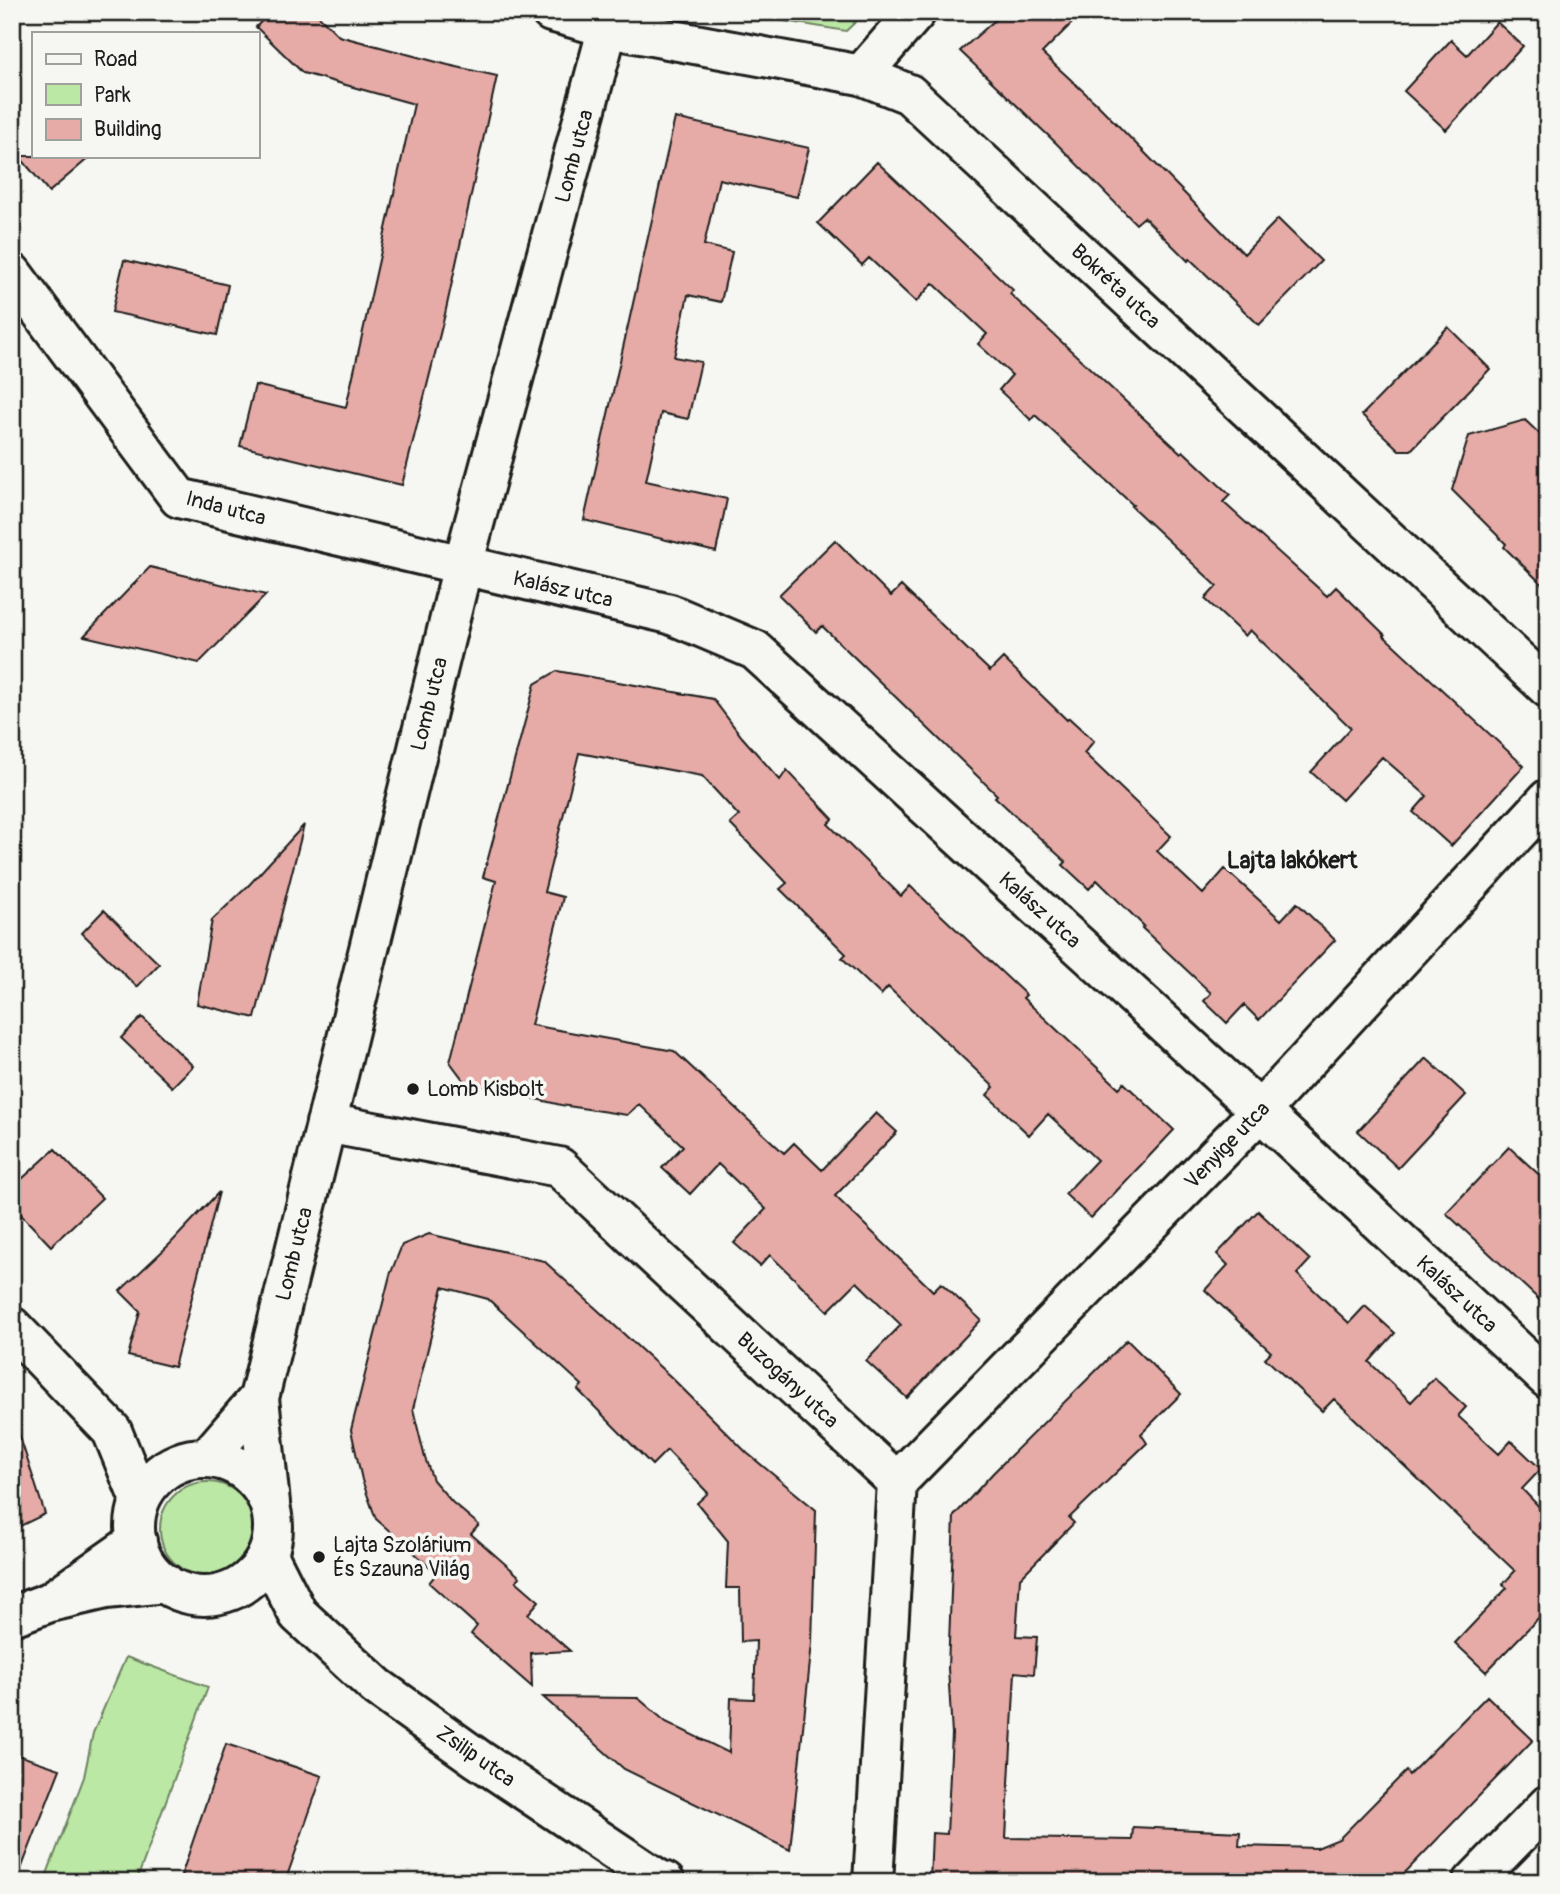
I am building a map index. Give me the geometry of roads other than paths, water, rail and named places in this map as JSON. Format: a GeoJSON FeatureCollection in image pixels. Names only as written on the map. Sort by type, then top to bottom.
{"type":"FeatureCollection","features":[{"type":"Feature","properties":{"kind":"street","name":"Bokréta utca"},"geometry":{"type":"LineString","coordinates":[[551,12],[611,20],[861,75],[909,94],[1548,688]]}},
{"type":"Feature","properties":{"kind":"street"},"geometry":{"type":"LineString","coordinates":[[861,75],[916,12]]}},
{"type":"Feature","properties":{"kind":"street","name":"Lomb utca"},"geometry":{"type":"LineString","coordinates":[[259,1398],[463,565],[611,20]]}},
{"type":"Feature","properties":{"kind":"street","name":"Inda utca"},"geometry":{"type":"LineString","coordinates":[[12,273],[180,498],[463,565]]}},
{"type":"Feature","properties":{"kind":"street","name":"Kalász utca"},"geometry":{"type":"LineString","coordinates":[[463,565],[670,614],[755,650],[1260,1111],[1548,1379]]}},
{"type":"Feature","properties":{"kind":"street","name":"Venyige utca"},"geometry":{"type":"LineString","coordinates":[[897,1482],[1260,1111],[1548,799]]}},
{"type":"Feature","properties":{"kind":"street","name":"Buzogány utca"},"geometry":{"type":"LineString","coordinates":[[326,1123],[559,1167],[897,1482]]}},
{"type":"Feature","properties":{"kind":"street"},"geometry":{"type":"LineString","coordinates":[[12,1327],[112,1431],[140,1500]]}},
{"type":"Feature","properties":{"kind":"street"},"geometry":{"type":"LineString","coordinates":[[259,1398],[274,1529],[268,1555],[253,1577],[230,1592],[203,1597],[177,1591],[155,1576],[140,1553],[135,1527],[140,1500],[155,1478],[193,1459],[259,1398]]}},
{"type":"Feature","properties":{"kind":"street"},"geometry":{"type":"LineString","coordinates":[[112,1431],[193,1459],[235,1464],[257,1480],[270,1503]]}},
{"type":"Feature","properties":{"kind":"street"},"geometry":{"type":"LineString","coordinates":[[873,1882],[897,1482]]}},
{"type":"Feature","properties":{"kind":"street"},"geometry":{"type":"LineString","coordinates":[[50,1602],[137,1541]]}},
{"type":"Feature","properties":{"kind":"street"},"geometry":{"type":"LineString","coordinates":[[268,1555],[298,1614]]}},
{"type":"Feature","properties":{"kind":"street"},"geometry":{"type":"LineString","coordinates":[[12,1616],[50,1602],[107,1589],[165,1583]]}},
{"type":"Feature","properties":{"kind":"street"},"geometry":{"type":"LineString","coordinates":[[230,1592],[298,1614]]}},
{"type":"Feature","properties":{"kind":"street","name":"Zsilip utca"},"geometry":{"type":"LineString","coordinates":[[298,1614],[377,1687],[500,1774],[665,1882]]}},
{"type":"Feature","properties":{"kind":"street"},"geometry":{"type":"LineString","coordinates":[[1473,1882],[1548,1805]]}},
{"type":"Feature","properties":{"kind":"place","name":"Lomb Kisbolt"},"geometry":{"type":"Point","coordinates":[413,1089]}},
{"type":"Feature","properties":{"kind":"place","name":"Lajta Szolárium És Szauna Világ"},"geometry":{"type":"Point","coordinates":[319,1557]}},
{"type":"Feature","properties":{"kind":"district","name":"Lajta lakókert"},"geometry":{"type":"Point","coordinates":[1292,860]}}]}
